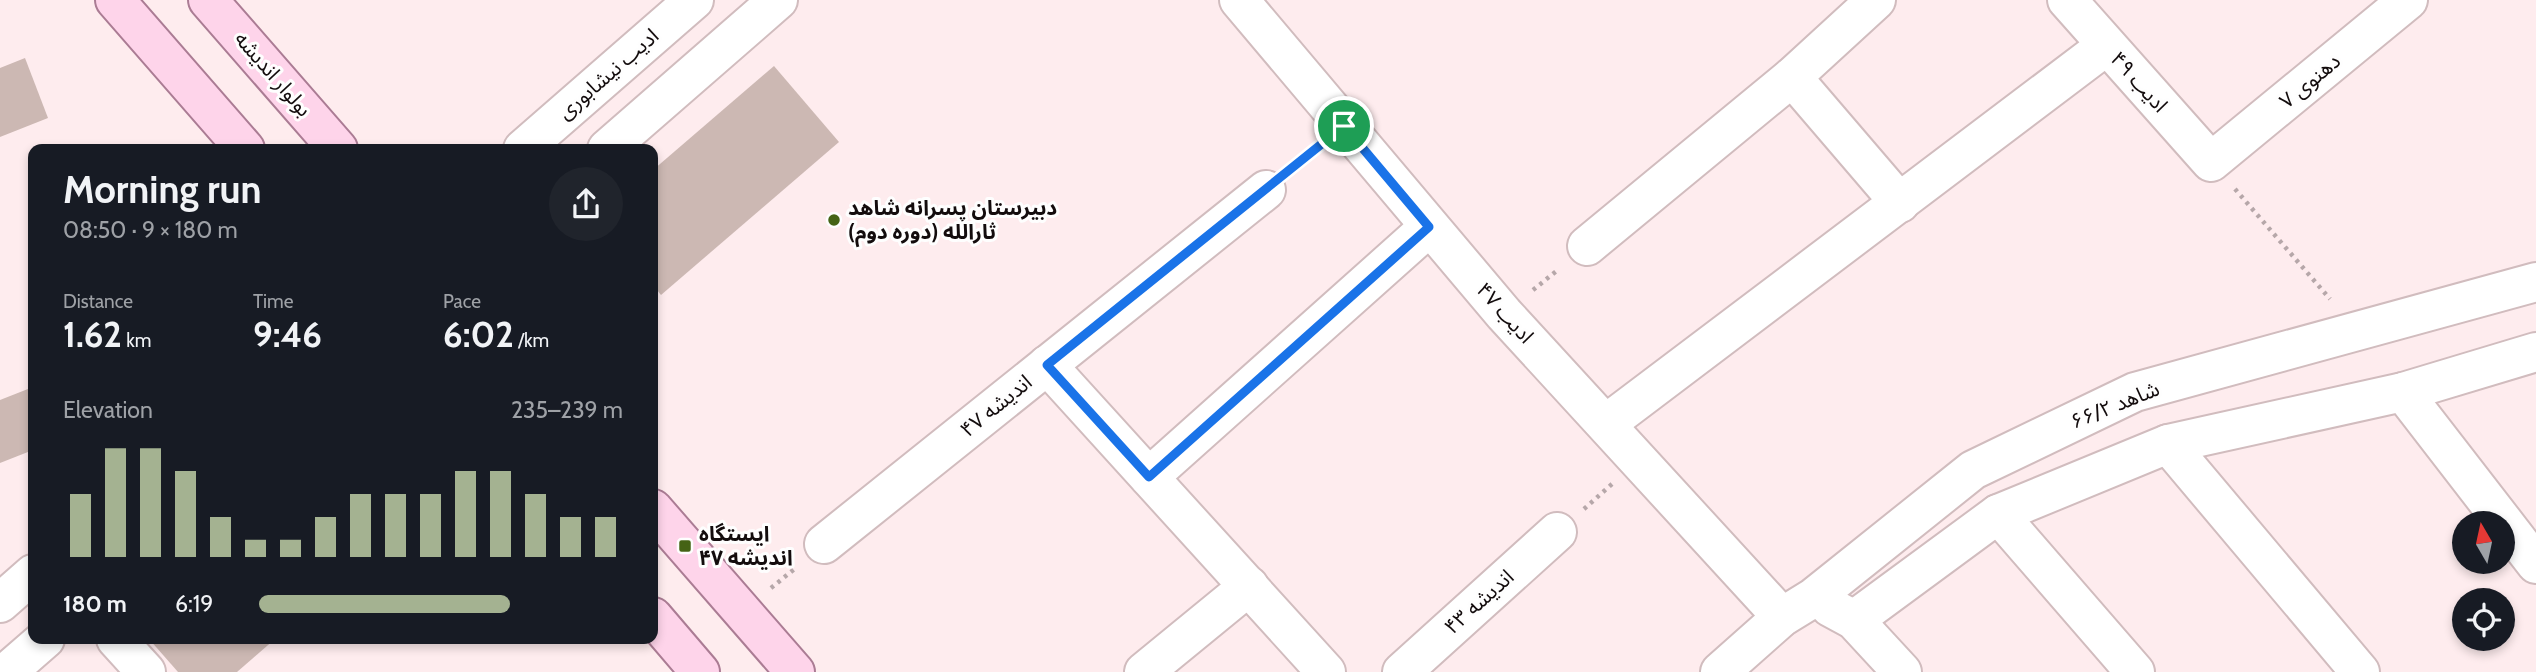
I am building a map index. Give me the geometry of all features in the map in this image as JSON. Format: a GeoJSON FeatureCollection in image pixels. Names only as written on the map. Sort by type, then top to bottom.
{"type":"FeatureCollection","features":[{"type":"Feature","properties":{"kind":"main road"},"geometry":{"type":"LineString","coordinates":[[116,0],[241,144]]}},
{"type":"Feature","properties":{"kind":"main road","name":"بولوار اندیشه"},"geometry":{"type":"LineString","coordinates":[[208,0],[334,144]]}},
{"type":"Feature","properties":{"kind":"main road"},"geometry":{"type":"LineString","coordinates":[[658,515],[795,672]]}},
{"type":"Feature","properties":{"kind":"main road"},"geometry":{"type":"LineString","coordinates":[[658,623],[700,672]]}},
{"type":"Feature","properties":{"kind":"street","name":"ادیب نیشابوری"},"geometry":{"type":"LineString","coordinates":[[529,144],[694,0]]}},
{"type":"Feature","properties":{"kind":"street"},"geometry":{"type":"LineString","coordinates":[[613,144],[778,0]]}},
{"type":"Feature","properties":{"kind":"street","name":"ادیب ۴۷"},"geometry":{"type":"LineString","coordinates":[[1239,0],[1504,314],[1639,460],[1798,607],[1854,620],[1902,672]]}},
{"type":"Feature","properties":{"kind":"street"},"geometry":{"type":"LineString","coordinates":[[1587,246],[1792,77],[1876,0]]}},
{"type":"Feature","properties":{"kind":"street","name":"ادیب ۴۹"},"geometry":{"type":"LineString","coordinates":[[2067,0],[2211,162]]}},
{"type":"Feature","properties":{"kind":"street","name":"دهنوی ۷"},"geometry":{"type":"LineString","coordinates":[[2211,162],[2408,0]]}},
{"type":"Feature","properties":{"kind":"street"},"geometry":{"type":"LineString","coordinates":[[1605,424],[2106,46]]}},
{"type":"Feature","properties":{"kind":"street"},"geometry":{"type":"LineString","coordinates":[[1792,77],[1900,203]]}},
{"type":"Feature","properties":{"kind":"street","name":"اندیشه ۴۷"},"geometry":{"type":"LineString","coordinates":[[824,544],[1266,190]]}},
{"type":"Feature","properties":{"kind":"street"},"geometry":{"type":"LineString","coordinates":[[1149,477],[1429,227]]}},
{"type":"Feature","properties":{"kind":"street","name":"شاهد ۶۶/۲"},"geometry":{"type":"LineString","coordinates":[[1720,672],[1798,607],[1973,470],[2135,392],[2536,282]]}},
{"type":"Feature","properties":{"kind":"street"},"geometry":{"type":"LineString","coordinates":[[1854,620],[1998,514],[2168,444],[2403,392],[2536,352]]}},
{"type":"Feature","properties":{"kind":"street"},"geometry":{"type":"LineString","coordinates":[[1047,365],[1326,672]]}},
{"type":"Feature","properties":{"kind":"street"},"geometry":{"type":"LineString","coordinates":[[2403,392],[2536,564]]}},
{"type":"Feature","properties":{"kind":"street"},"geometry":{"type":"LineString","coordinates":[[2168,444],[2360,672]]}},
{"type":"Feature","properties":{"kind":"street"},"geometry":{"type":"LineString","coordinates":[[1998,514],[2135,672]]}},
{"type":"Feature","properties":{"kind":"street","name":"اندیشه ۴۳"},"geometry":{"type":"LineString","coordinates":[[1402,672],[1557,532]]}},
{"type":"Feature","properties":{"kind":"street"},"geometry":{"type":"LineString","coordinates":[[0,603],[28,578]]}},
{"type":"Feature","properties":{"kind":"street"},"geometry":{"type":"LineString","coordinates":[[1144,672],[1249,586]]}},
{"type":"Feature","properties":{"kind":"street"},"geometry":{"type":"LineString","coordinates":[[7,672],[39,644]]}},
{"type":"Feature","properties":{"kind":"street"},"geometry":{"type":"LineString","coordinates":[[121,644],[146,672]]}},
{"type":"Feature","properties":{"kind":"path"},"geometry":{"type":"LineString","coordinates":[[1266,190],[1344,126]]}},
{"type":"Feature","properties":{"kind":"path"},"geometry":{"type":"LineString","coordinates":[[2211,162],[2360,332]]}},
{"type":"Feature","properties":{"kind":"path"},"geometry":{"type":"LineString","coordinates":[[1504,314],[1587,246]]}},
{"type":"Feature","properties":{"kind":"path"},"geometry":{"type":"LineString","coordinates":[[1557,532],[1639,460]]}},
{"type":"Feature","properties":{"kind":"path"},"geometry":{"type":"LineString","coordinates":[[743,612],[824,544]]}},
{"type":"Feature","properties":{"kind":"building"},"geometry":{"type":"Polygon","coordinates":[[[25,58],[48,118],[0,137],[0,68],[25,58]]]}},
{"type":"Feature","properties":{"kind":"building"},"geometry":{"type":"Polygon","coordinates":[[[774,66],[839,142],[661,295],[658,291],[658,166],[774,66]]]}},
{"type":"Feature","properties":{"kind":"building"},"geometry":{"type":"Polygon","coordinates":[[[28,389],[28,452],[0,463],[0,400],[28,389]]]}},
{"type":"Feature","properties":{"kind":"building"},"geometry":{"type":"Polygon","coordinates":[[[153,644],[269,644],[237,672],[178,672],[153,644]]]}},
{"type":"Feature","properties":{"kind":"place","name":"دبیرستان پسرانه شاهد ثارالله (دوره دوم)"},"geometry":{"type":"Point","coordinates":[834,220]}},
{"type":"Feature","properties":{"kind":"place","name":"ایستگاه اندیشه ۴۷"},"geometry":{"type":"Point","coordinates":[685,546]}},
{"type":"Feature","properties":{"kind":"route"},"geometry":{"type":"LineString","coordinates":[[1344,126],[1429,227],[1149,477],[1047,365],[1344,126]]}}]}
